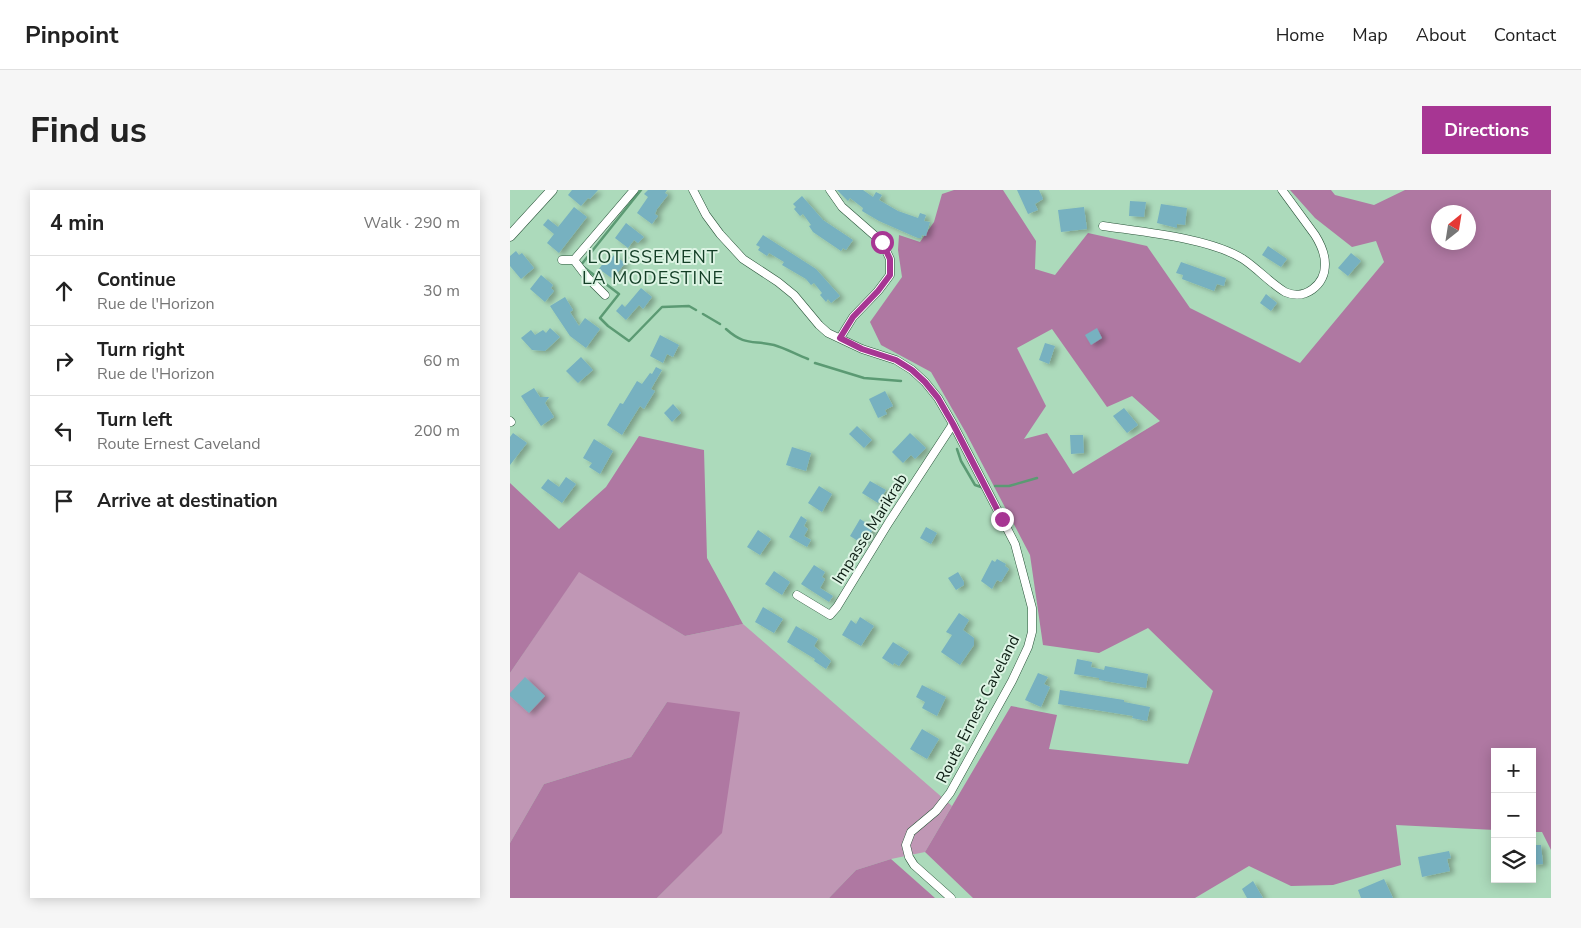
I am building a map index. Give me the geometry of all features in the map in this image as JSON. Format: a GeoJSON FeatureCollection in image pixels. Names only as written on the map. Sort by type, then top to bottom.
{"type":"FeatureCollection","features":[{"type":"Feature","properties":{"kind":"street"},"geometry":{"type":"LineString","coordinates":[[512,231],[552,190]]}},
{"type":"Feature","properties":{"kind":"street"},"geometry":{"type":"LineString","coordinates":[[562,260],[574,260],[634,190]]}},
{"type":"Feature","properties":{"kind":"street","name":"Route Ernest Caveland"},"geometry":{"type":"LineString","coordinates":[[693,190],[706,215],[720,234],[743,259],[794,294],[819,325],[828,333],[862,349],[896,360],[912,370],[925,382],[938,398],[953,424],[1015,544],[1032,608],[1032,632],[1028,647],[950,793],[936,811],[913,828],[907,840],[906,849],[914,865],[951,898]]}},
{"type":"Feature","properties":{"kind":"street"},"geometry":{"type":"LineString","coordinates":[[830,190],[842,207],[882,242],[890,259],[890,275],[878,291],[853,317],[840,338]]}},
{"type":"Feature","properties":{"kind":"street"},"geometry":{"type":"LineString","coordinates":[[1103,226],[1199,242],[1243,259],[1285,292],[1292,295],[1303,295],[1318,284],[1325,269],[1325,258],[1315,235],[1282,190]]}},
{"type":"Feature","properties":{"kind":"street"},"geometry":{"type":"LineString","coordinates":[[574,260],[587,277],[606,295]]}},
{"type":"Feature","properties":{"kind":"street","name":"Impasse Marikrab"},"geometry":{"type":"LineString","coordinates":[[797,595],[830,615],[837,607],[889,522],[953,424]]}},
{"type":"Feature","properties":{"kind":"shaded area"},"geometry":{"type":"Polygon","coordinates":[[[954,190],[1003,190],[1036,241],[1035,269],[1055,275],[1088,233],[1147,246],[1190,308],[1300,363],[1384,262],[1376,241],[1352,247],[1315,218],[1290,190],[1331,190],[1335,195],[1374,205],[1405,190],[1551,190],[1551,850],[1542,832],[1536,832],[1536,748],[1491,748],[1491,830],[1396,825],[1401,865],[1333,885],[1291,886],[1249,866],[1195,898],[973,898],[925,852],[1011,706],[1057,715],[1049,749],[1188,764],[1213,691],[1148,628],[1099,653],[1043,645],[1030,555],[966,433],[931,372],[881,345],[870,322],[902,277],[898,250],[899,235],[920,242],[934,222],[942,194],[954,190]],[[1052,329],[1017,348],[1046,406],[1024,439],[1047,433],[1073,474],[1160,421],[1132,396],[1107,407],[1052,329]]]}},
{"type":"Feature","properties":{"kind":"shaded area"},"geometry":{"type":"Polygon","coordinates":[[[639,436],[704,450],[707,558],[743,624],[685,636],[579,572],[510,673],[510,483],[559,529],[606,487],[639,436]]]}},
{"type":"Feature","properties":{"kind":"shaded area"},"geometry":{"type":"Polygon","coordinates":[[[579,571],[685,636],[743,624],[952,806],[925,852],[891,859],[856,870],[829,898],[657,898],[722,832],[667,702],[631,757],[544,784],[510,843],[510,673],[579,571]]]}},
{"type":"Feature","properties":{"kind":"shaded area"},"geometry":{"type":"Polygon","coordinates":[[[667,702],[740,712],[722,833],[657,898],[510,898],[510,843],[544,784],[631,757],[667,702]]]}},
{"type":"Feature","properties":{"kind":"shaded area"},"geometry":{"type":"Polygon","coordinates":[[[891,859],[935,898],[829,898],[856,870],[891,859]]]}},
{"type":"Feature","properties":{"kind":"building"},"geometry":{"type":"Polygon","coordinates":[[[572,190],[598,190],[581,206],[568,195],[572,190]]]}},
{"type":"Feature","properties":{"kind":"building"},"geometry":{"type":"Polygon","coordinates":[[[648,190],[667,190],[665,193],[668,195],[657,209],[655,214],[658,216],[652,224],[637,213],[648,197],[644,194],[648,190]]]}},
{"type":"Feature","properties":{"kind":"building"},"geometry":{"type":"Polygon","coordinates":[[[837,190],[863,190],[873,197],[876,192],[882,195],[879,200],[898,211],[918,218],[920,213],[926,215],[924,221],[930,222],[926,236],[922,235],[921,238],[918,238],[879,221],[862,211],[863,208],[850,198],[848,201],[837,190]]]}},
{"type":"Feature","properties":{"kind":"building"},"geometry":{"type":"Polygon","coordinates":[[[1017,190],[1039,190],[1043,199],[1035,204],[1038,210],[1028,214],[1017,190]]]}},
{"type":"Feature","properties":{"kind":"building"},"geometry":{"type":"Polygon","coordinates":[[[802,196],[823,220],[853,240],[846,250],[843,248],[841,251],[813,232],[809,226],[811,225],[803,214],[800,216],[794,209],[796,207],[793,204],[802,196]]]}},
{"type":"Feature","properties":{"kind":"building"},"geometry":{"type":"Polygon","coordinates":[[[1130,201],[1146,202],[1144,217],[1129,216],[1130,201]]]}},
{"type":"Feature","properties":{"kind":"building"},"geometry":{"type":"Polygon","coordinates":[[[1161,204],[1187,208],[1185,225],[1177,224],[1177,228],[1157,223],[1161,204]]]}},
{"type":"Feature","properties":{"kind":"building"},"geometry":{"type":"Polygon","coordinates":[[[574,207],[587,217],[559,253],[547,243],[554,234],[543,225],[548,219],[558,227],[574,207]]]}},
{"type":"Feature","properties":{"kind":"building"},"geometry":{"type":"Polygon","coordinates":[[[1084,207],[1087,229],[1061,232],[1058,210],[1084,207]]]}},
{"type":"Feature","properties":{"kind":"building"},"geometry":{"type":"Polygon","coordinates":[[[626,223],[644,237],[638,243],[634,240],[628,248],[615,238],[626,223]]]}},
{"type":"Feature","properties":{"kind":"building"},"geometry":{"type":"Polygon","coordinates":[[[763,235],[816,269],[840,296],[831,303],[828,299],[826,302],[814,283],[811,285],[806,279],[782,265],[784,262],[769,253],[767,256],[758,250],[760,247],[756,245],[763,235]]]}},
{"type":"Feature","properties":{"kind":"building"},"geometry":{"type":"Polygon","coordinates":[[[1268,246],[1287,259],[1281,267],[1262,255],[1268,246]]]}},
{"type":"Feature","properties":{"kind":"building"},"geometry":{"type":"Polygon","coordinates":[[[516,251],[519,255],[522,253],[534,268],[521,279],[510,266],[510,256],[516,251]]]}},
{"type":"Feature","properties":{"kind":"building"},"geometry":{"type":"Polygon","coordinates":[[[1351,253],[1361,261],[1348,276],[1338,268],[1351,253]]]}},
{"type":"Feature","properties":{"kind":"building"},"geometry":{"type":"Polygon","coordinates":[[[614,255],[625,263],[613,279],[599,269],[606,259],[609,261],[614,255]]]}},
{"type":"Feature","properties":{"kind":"building"},"geometry":{"type":"Polygon","coordinates":[[[1181,262],[1226,278],[1224,286],[1217,284],[1214,291],[1182,279],[1183,275],[1176,273],[1181,262]]]}},
{"type":"Feature","properties":{"kind":"building"},"geometry":{"type":"Polygon","coordinates":[[[541,275],[553,285],[551,288],[554,291],[545,302],[530,289],[541,275]]]}},
{"type":"Feature","properties":{"kind":"building"},"geometry":{"type":"Polygon","coordinates":[[[641,288],[652,297],[643,309],[639,305],[626,320],[616,311],[622,304],[625,307],[641,288]]]}},
{"type":"Feature","properties":{"kind":"building"},"geometry":{"type":"Polygon","coordinates":[[[1266,294],[1277,303],[1271,311],[1260,303],[1266,294]]]}},
{"type":"Feature","properties":{"kind":"building"},"geometry":{"type":"Polygon","coordinates":[[[565,297],[573,310],[570,312],[579,326],[585,318],[600,329],[586,348],[570,336],[550,306],[565,297]]]}},
{"type":"Feature","properties":{"kind":"building"},"geometry":{"type":"Polygon","coordinates":[[[550,328],[560,337],[545,351],[532,350],[521,338],[531,330],[535,335],[543,330],[546,333],[550,328]]]}},
{"type":"Feature","properties":{"kind":"building"},"geometry":{"type":"Polygon","coordinates":[[[1097,328],[1102,338],[1091,345],[1085,335],[1097,328]]]}},
{"type":"Feature","properties":{"kind":"building"},"geometry":{"type":"Polygon","coordinates":[[[660,335],[679,345],[673,357],[667,354],[663,363],[650,356],[660,335]]]}},
{"type":"Feature","properties":{"kind":"building"},"geometry":{"type":"Polygon","coordinates":[[[1045,343],[1055,346],[1049,364],[1039,360],[1045,343]]]}},
{"type":"Feature","properties":{"kind":"building"},"geometry":{"type":"Polygon","coordinates":[[[581,357],[593,370],[578,383],[566,371],[581,357]]]}},
{"type":"Feature","properties":{"kind":"building"},"geometry":{"type":"Polygon","coordinates":[[[656,367],[662,370],[651,389],[655,391],[644,409],[640,406],[622,435],[607,425],[620,403],[623,404],[637,381],[642,384],[656,367]]]}},
{"type":"Feature","properties":{"kind":"building"},"geometry":{"type":"Polygon","coordinates":[[[534,388],[540,397],[549,397],[545,403],[554,417],[541,426],[521,396],[534,388]]]}},
{"type":"Feature","properties":{"kind":"building"},"geometry":{"type":"Polygon","coordinates":[[[885,391],[893,406],[885,410],[887,414],[878,418],[869,399],[885,391]]]}},
{"type":"Feature","properties":{"kind":"building"},"geometry":{"type":"Polygon","coordinates":[[[673,404],[681,413],[672,422],[664,413],[673,404]]]}},
{"type":"Feature","properties":{"kind":"building"},"geometry":{"type":"Polygon","coordinates":[[[1124,408],[1138,425],[1127,433],[1113,416],[1124,408]]]}},
{"type":"Feature","properties":{"kind":"building"},"geometry":{"type":"Polygon","coordinates":[[[857,426],[872,440],[864,448],[849,434],[857,426]]]}},
{"type":"Feature","properties":{"kind":"building"},"geometry":{"type":"Polygon","coordinates":[[[513,433],[527,443],[510,465],[510,437],[513,433]]]}},
{"type":"Feature","properties":{"kind":"building"},"geometry":{"type":"Polygon","coordinates":[[[910,433],[926,448],[915,459],[911,455],[903,463],[892,452],[910,433]]]}},
{"type":"Feature","properties":{"kind":"building"},"geometry":{"type":"Polygon","coordinates":[[[1070,435],[1083,435],[1084,453],[1071,454],[1070,435]]]}},
{"type":"Feature","properties":{"kind":"building"},"geometry":{"type":"Polygon","coordinates":[[[594,439],[613,451],[600,474],[589,467],[592,463],[583,458],[594,439]]]}},
{"type":"Feature","properties":{"kind":"building"},"geometry":{"type":"Polygon","coordinates":[[[792,447],[811,453],[806,471],[786,465],[792,447]]]}},
{"type":"Feature","properties":{"kind":"building"},"geometry":{"type":"Polygon","coordinates":[[[566,477],[576,484],[562,503],[541,488],[548,479],[559,487],[566,477]]]}},
{"type":"Feature","properties":{"kind":"building"},"geometry":{"type":"Polygon","coordinates":[[[870,481],[886,490],[878,503],[862,493],[870,481]]]}},
{"type":"Feature","properties":{"kind":"building"},"geometry":{"type":"Polygon","coordinates":[[[819,486],[832,494],[822,512],[808,503],[819,486]]]}},
{"type":"Feature","properties":{"kind":"building"},"geometry":{"type":"Polygon","coordinates":[[[801,516],[807,520],[804,526],[808,529],[804,536],[811,540],[807,547],[789,537],[801,516]]]}},
{"type":"Feature","properties":{"kind":"building"},"geometry":{"type":"Polygon","coordinates":[[[860,519],[874,528],[863,544],[850,536],[860,519]]]}},
{"type":"Feature","properties":{"kind":"building"},"geometry":{"type":"Polygon","coordinates":[[[926,527],[937,533],[931,544],[920,538],[926,527]]]}},
{"type":"Feature","properties":{"kind":"building"},"geometry":{"type":"Polygon","coordinates":[[[758,530],[771,539],[760,555],[747,547],[758,530]]]}},
{"type":"Feature","properties":{"kind":"building"},"geometry":{"type":"Polygon","coordinates":[[[997,559],[1006,564],[1005,566],[1009,569],[1001,582],[997,580],[992,589],[981,581],[992,560],[995,562],[997,559]]]}},
{"type":"Feature","properties":{"kind":"building"},"geometry":{"type":"Polygon","coordinates":[[[814,565],[825,572],[822,577],[825,579],[820,588],[833,596],[829,602],[801,584],[814,565]]]}},
{"type":"Feature","properties":{"kind":"building"},"geometry":{"type":"Polygon","coordinates":[[[774,571],[790,582],[782,595],[765,584],[774,571]]]}},
{"type":"Feature","properties":{"kind":"building"},"geometry":{"type":"Polygon","coordinates":[[[958,572],[964,585],[956,590],[948,578],[958,572]]]}},
{"type":"Feature","properties":{"kind":"building"},"geometry":{"type":"Polygon","coordinates":[[[763,607],[783,619],[774,633],[755,622],[763,607]]]}},
{"type":"Feature","properties":{"kind":"building"},"geometry":{"type":"Polygon","coordinates":[[[959,613],[969,620],[963,630],[974,638],[974,645],[960,665],[941,652],[952,635],[946,632],[959,613]]]}},
{"type":"Feature","properties":{"kind":"building"},"geometry":{"type":"Polygon","coordinates":[[[860,617],[874,626],[861,646],[842,635],[851,620],[856,624],[860,617]]]}},
{"type":"Feature","properties":{"kind":"building"},"geometry":{"type":"Polygon","coordinates":[[[796,626],[818,639],[814,646],[831,661],[826,669],[814,661],[815,659],[787,642],[796,626]]]}},
{"type":"Feature","properties":{"kind":"building"},"geometry":{"type":"Polygon","coordinates":[[[893,642],[909,652],[899,666],[894,663],[893,665],[882,658],[893,642]]]}},
{"type":"Feature","properties":{"kind":"building"},"geometry":{"type":"Polygon","coordinates":[[[1077,659],[1092,662],[1091,667],[1104,670],[1105,666],[1148,674],[1146,688],[1074,674],[1077,659]]]}},
{"type":"Feature","properties":{"kind":"building"},"geometry":{"type":"Polygon","coordinates":[[[1038,673],[1048,677],[1044,684],[1050,687],[1041,707],[1025,700],[1038,673]]]}},
{"type":"Feature","properties":{"kind":"building"},"geometry":{"type":"Polygon","coordinates":[[[525,677],[545,696],[529,713],[510,696],[510,693],[525,677]]]}},
{"type":"Feature","properties":{"kind":"building"},"geometry":{"type":"Polygon","coordinates":[[[922,685],[946,697],[937,716],[922,708],[925,702],[916,697],[922,685]]]}},
{"type":"Feature","properties":{"kind":"building"},"geometry":{"type":"Polygon","coordinates":[[[1060,690],[1124,700],[1124,702],[1150,707],[1147,721],[1132,718],[1133,716],[1058,704],[1060,690]]]}},
{"type":"Feature","properties":{"kind":"building"},"geometry":{"type":"Polygon","coordinates":[[[922,729],[939,739],[927,759],[910,749],[922,729]]]}},
{"type":"Feature","properties":{"kind":"building"},"geometry":{"type":"Polygon","coordinates":[[[1536,845],[1541,845],[1543,864],[1536,865],[1536,845]]]}},
{"type":"Feature","properties":{"kind":"building"},"geometry":{"type":"Polygon","coordinates":[[[1449,851],[1451,858],[1447,859],[1450,871],[1422,877],[1418,857],[1449,851]]]}},
{"type":"Feature","properties":{"kind":"building"},"geometry":{"type":"Polygon","coordinates":[[[1384,879],[1393,898],[1361,898],[1358,890],[1384,879]]]}},
{"type":"Feature","properties":{"kind":"building"},"geometry":{"type":"Polygon","coordinates":[[[1253,881],[1263,898],[1247,898],[1242,889],[1253,881]]]}},
{"type":"Feature","properties":{"kind":"waterway"},"geometry":{"type":"LineString","coordinates":[[641,190],[581,265],[619,294],[600,318],[629,341],[662,307],[689,306],[696,310]]}},
{"type":"Feature","properties":{"kind":"waterway"},"geometry":{"type":"LineString","coordinates":[[703,314],[720,324]]}},
{"type":"Feature","properties":{"kind":"waterway"},"geometry":{"type":"LineString","coordinates":[[726,329],[738,338],[749,342],[774,345],[808,359]]}},
{"type":"Feature","properties":{"kind":"waterway"},"geometry":{"type":"LineString","coordinates":[[815,363],[864,378],[901,381]]}},
{"type":"Feature","properties":{"kind":"waterway"},"geometry":{"type":"LineString","coordinates":[[957,449],[961,461],[975,485],[981,487]]}},
{"type":"Feature","properties":{"kind":"waterway"},"geometry":{"type":"LineString","coordinates":[[995,486],[1009,486],[1037,478]]}},
{"type":"Feature","properties":{"kind":"district","name":"LOTISSEMENT LA MODESTINE"},"geometry":{"type":"Point","coordinates":[653,267]}},
{"type":"Feature","properties":{"kind":"route"},"geometry":{"type":"LineString","coordinates":[[882,242],[890,259],[890,275],[878,291],[853,317],[840,338],[862,349],[896,360],[912,370],[925,382],[938,398],[953,424],[1002,519]]}}]}
